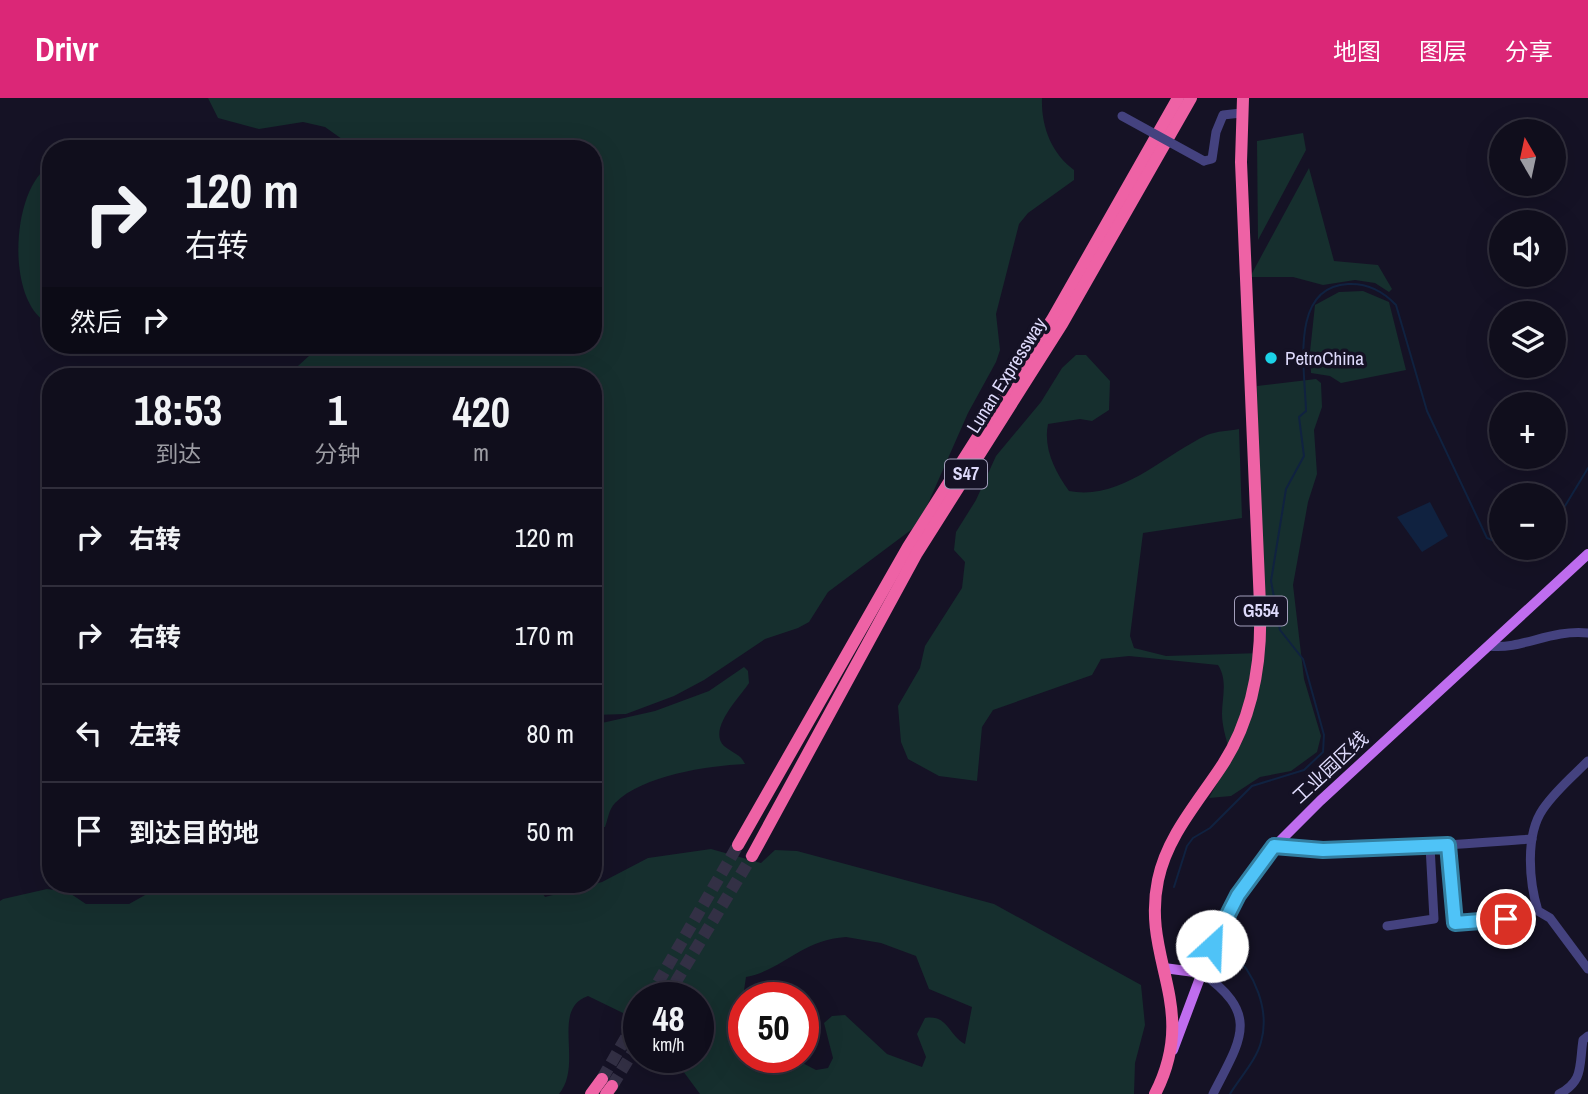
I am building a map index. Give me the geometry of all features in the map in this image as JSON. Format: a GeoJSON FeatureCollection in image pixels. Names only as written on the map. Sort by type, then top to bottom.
{"type":"FeatureCollection","features":[{"type":"Feature","properties":{"kind":"highway","name":"Lunan Expressway"},"geometry":{"type":"LineString","coordinates":[[738,845],[908,547],[1053,318],[1178,98]]}},
{"type":"Feature","properties":{"kind":"highway","name":"Lunan Expressway"},"geometry":{"type":"LineString","coordinates":[[752,856],[917,552],[1062,324],[1191,98]]}},
{"type":"Feature","properties":{"kind":"highway","name":"G554"},"geometry":{"type":"LineString","coordinates":[[1155,1094],[1169,1059],[1174,1020],[1155,914],[1161,869],[1177,833],[1238,736],[1252,696],[1259,652],[1261,605],[1241,162],[1243,98]]}},
{"type":"Feature","properties":{"kind":"highway"},"geometry":{"type":"LineString","coordinates":[[591,1094],[607,1086]]}},
{"type":"Feature","properties":{"kind":"main road","name":"工业园区线"},"geometry":{"type":"LineString","coordinates":[[1169,1059],[1227,912],[1274,846],[1588,554]]}},
{"type":"Feature","properties":{"kind":"main road"},"geometry":{"type":"LineString","coordinates":[[1164,968],[1202,973]]}},
{"type":"Feature","properties":{"kind":"street"},"geometry":{"type":"LineString","coordinates":[[1122,116],[1204,161],[1212,159],[1216,132],[1223,115],[1241,113]]}},
{"type":"Feature","properties":{"kind":"street"},"geometry":{"type":"LineString","coordinates":[[1489,646],[1513,646],[1547,635],[1588,633]]}},
{"type":"Feature","properties":{"kind":"street"},"geometry":{"type":"LineString","coordinates":[[1588,761],[1542,810],[1532,839],[1533,894],[1538,911],[1550,918],[1588,969]]}},
{"type":"Feature","properties":{"kind":"street"},"geometry":{"type":"LineString","coordinates":[[1274,846],[1323,850],[1532,839]]}},
{"type":"Feature","properties":{"kind":"street"},"geometry":{"type":"LineString","coordinates":[[1448,845],[1455,923],[1506,919]]}},
{"type":"Feature","properties":{"kind":"street"},"geometry":{"type":"LineString","coordinates":[[1387,926],[1434,919],[1430,846]]}},
{"type":"Feature","properties":{"kind":"street"},"geometry":{"type":"LineString","coordinates":[[1202,973],[1230,996],[1241,1023],[1233,1054],[1213,1094]]}},
{"type":"Feature","properties":{"kind":"street"},"geometry":{"type":"LineString","coordinates":[[1559,1094],[1572,1087],[1578,1079],[1583,1040],[1588,1035]]}},
{"type":"Feature","properties":{"kind":"green space"},"geometry":{"type":"Polygon","coordinates":[[[208,98],[1042,98],[1043,119],[1049,138],[1059,156],[1074,170],[1074,180],[1028,213],[1019,224],[996,314],[1000,350],[996,362],[968,413],[919,524],[828,592],[809,622],[765,639],[704,680],[674,696],[626,714],[602,715],[602,368],[296,368],[311,354],[602,354],[602,140],[343,140],[325,127],[303,122],[259,129],[218,118],[208,98]]]}},
{"type":"Feature","properties":{"kind":"green space"},"geometry":{"type":"Polygon","coordinates":[[[1303,133],[1306,150],[1258,240],[1257,141],[1303,133]]]}},
{"type":"Feature","properties":{"kind":"green space"},"geometry":{"type":"Polygon","coordinates":[[[1309,168],[1334,261],[1378,265],[1392,289],[1389,292],[1375,283],[1355,280],[1323,285],[1293,277],[1250,277],[1309,168]]]}},
{"type":"Feature","properties":{"kind":"green space"},"geometry":{"type":"Polygon","coordinates":[[[42,173],[42,318],[36,313],[26,295],[20,271],[18,245],[28,196],[42,173]]]}},
{"type":"Feature","properties":{"kind":"green space"},"geometry":{"type":"Polygon","coordinates":[[[1363,291],[1389,302],[1406,370],[1341,383],[1330,376],[1311,373],[1310,352],[1315,305],[1339,292],[1363,291]]]}},
{"type":"Feature","properties":{"kind":"green space"},"geometry":{"type":"Polygon","coordinates":[[[1076,355],[1086,355],[1110,381],[1109,410],[1092,421],[1080,419],[1048,424],[1047,442],[1051,459],[1069,491],[1088,492],[1124,483],[1207,435],[1239,429],[1242,518],[1143,533],[1130,636],[1134,648],[1166,656],[1261,653],[1257,386],[1316,379],[1321,383],[1322,407],[1314,430],[1317,474],[1308,502],[1293,585],[1304,679],[1321,736],[1317,752],[1291,771],[1260,777],[1231,796],[1209,798],[1231,758],[1223,725],[1224,683],[1218,665],[1129,656],[1101,659],[1092,675],[993,710],[982,727],[977,781],[939,776],[908,759],[901,742],[898,706],[920,668],[925,646],[962,588],[965,562],[954,550],[956,532],[976,500],[996,456],[1041,402],[1062,368],[1076,355]]]}},
{"type":"Feature","properties":{"kind":"green space"},"geometry":{"type":"Polygon","coordinates":[[[744,667],[748,671],[749,683],[727,713],[720,731],[724,746],[739,756],[745,764],[695,770],[642,785],[615,803],[605,827],[602,827],[602,723],[655,711],[709,691],[744,667]]]}},
{"type":"Feature","properties":{"kind":"green space"},"geometry":{"type":"Polygon","coordinates":[[[711,849],[761,863],[775,850],[797,851],[994,904],[1141,985],[1145,1025],[1135,1063],[1134,1094],[700,1094],[684,1073],[714,1073],[714,982],[623,982],[623,1013],[588,996],[577,1003],[571,1013],[569,1068],[566,1082],[559,1094],[0,1094],[0,901],[3,899],[42,890],[42,893],[70,893],[86,904],[129,904],[149,893],[543,893],[545,897],[560,893],[602,893],[602,882],[648,858],[711,849]],[[846,937],[817,943],[772,968],[746,977],[745,982],[728,982],[728,1073],[819,1073],[819,1070],[828,1068],[833,1058],[824,1023],[832,1016],[845,1015],[887,1054],[922,1067],[926,1057],[917,1034],[925,1018],[944,1022],[965,1044],[972,1007],[929,989],[916,956],[881,943],[846,937]]]}},
{"type":"Feature","properties":{"kind":"water"},"geometry":{"type":"Polygon","coordinates":[[[1430,502],[1448,536],[1422,552],[1397,517],[1430,502]]]}},
{"type":"Feature","properties":{"kind":"waterway"},"geometry":{"type":"LineString","coordinates":[[1174,887],[1187,846],[1193,838],[1210,828],[1252,786],[1304,770],[1323,752],[1324,735],[1303,659],[1280,630],[1271,581],[1286,489],[1304,456],[1299,417],[1306,411],[1304,333],[1316,299],[1329,289],[1348,284],[1362,285],[1380,292],[1396,305],[1427,411],[1489,539]]}},
{"type":"Feature","properties":{"kind":"waterway"},"geometry":{"type":"LineString","coordinates":[[1566,504],[1588,468]]}},
{"type":"Feature","properties":{"kind":"waterway"},"geometry":{"type":"LineString","coordinates":[[1230,1094],[1252,1062],[1263,1030],[1262,1005],[1258,993],[1247,970],[1231,952]]}},
{"type":"Feature","properties":{"kind":"tunnel"},"geometry":{"type":"LineString","coordinates":[[658,982],[738,845]]}},
{"type":"Feature","properties":{"kind":"tunnel"},"geometry":{"type":"LineString","coordinates":[[676,982],[752,856]]}},
{"type":"Feature","properties":{"kind":"tunnel"},"geometry":{"type":"LineString","coordinates":[[602,1079],[623,1043]]}},
{"type":"Feature","properties":{"kind":"tunnel"},"geometry":{"type":"LineString","coordinates":[[612,1086],[623,1068]]}},
{"type":"Feature","properties":{"kind":"place","name":"PetroChina"},"geometry":{"type":"Point","coordinates":[1271,358]}},
{"type":"Feature","properties":{"kind":"route"},"geometry":{"type":"LineString","coordinates":[[1212,946],[1227,912],[1274,846],[1323,850],[1448,845],[1455,923],[1506,919]]}}]}
